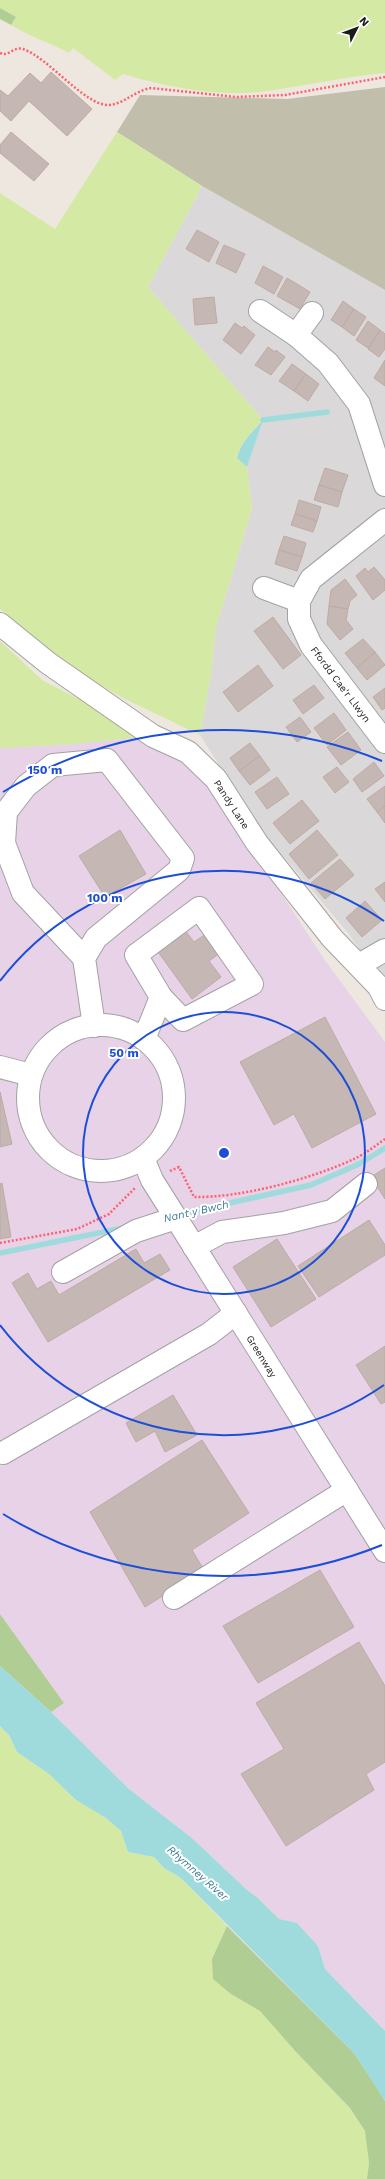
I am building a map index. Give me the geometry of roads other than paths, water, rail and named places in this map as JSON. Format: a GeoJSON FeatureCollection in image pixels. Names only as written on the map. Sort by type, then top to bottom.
{"type":"FeatureCollection","features":[{"type":"Feature","properties":{"kind":"street"},"geometry":{"type":"LineString","coordinates":[[260,311],[296,335],[328,363],[359,404],[385,485]]}},
{"type":"Feature","properties":{"kind":"street"},"geometry":{"type":"LineString","coordinates":[[296,335],[312,313]]}},
{"type":"Feature","properties":{"kind":"street"},"geometry":{"type":"LineString","coordinates":[[264,588],[299,602],[311,579],[385,520]]}},
{"type":"Feature","properties":{"kind":"street","name":"Ffordd Cae'r Llwyn"},"geometry":{"type":"LineString","coordinates":[[299,602],[299,619],[311,645],[385,742]]}},
{"type":"Feature","properties":{"kind":"street","name":"Pandy Lane"},"geometry":{"type":"LineString","coordinates":[[0,624],[48,664],[153,736],[188,752],[216,779],[257,843],[323,926],[379,987],[385,999]]}},
{"type":"Feature","properties":{"kind":"street"},"geometry":{"type":"LineString","coordinates":[[84,958],[96,938],[178,870],[183,858],[107,760],[53,765],[26,786],[6,812],[4,843],[23,893],[84,958],[94,1026]]}},
{"type":"Feature","properties":{"kind":"street"},"geometry":{"type":"LineString","coordinates":[[199,908],[252,984],[183,1020],[161,997],[136,955],[199,908]]}},
{"type":"Feature","properties":{"kind":"street"},"geometry":{"type":"LineString","coordinates":[[359,965],[385,950]]}},
{"type":"Feature","properties":{"kind":"street"},"geometry":{"type":"LineString","coordinates":[[144,1040],[161,997]]}},
{"type":"Feature","properties":{"kind":"street"},"geometry":{"type":"LineString","coordinates":[[101,1025],[124,1029],[144,1040],[161,1056],[171,1076],[174,1099],[170,1122],[160,1142],[143,1158],[122,1168],[100,1172],[78,1168],[57,1157],[41,1141],[31,1120],[28,1098],[31,1075],[42,1055],[58,1039],[78,1028],[101,1025]]}},
{"type":"Feature","properties":{"kind":"street"},"geometry":{"type":"LineString","coordinates":[[0,1067],[31,1075]]}},
{"type":"Feature","properties":{"kind":"street","name":"Greenway"},"geometry":{"type":"LineString","coordinates":[[143,1158],[152,1180],[385,1551]]}},
{"type":"Feature","properties":{"kind":"street"},"geometry":{"type":"LineString","coordinates":[[194,1247],[222,1232],[240,1228],[284,1223],[332,1211],[366,1184]]}},
{"type":"Feature","properties":{"kind":"street"},"geometry":{"type":"LineString","coordinates":[[63,1272],[136,1231],[176,1218]]}},
{"type":"Feature","properties":{"kind":"street"},"geometry":{"type":"LineString","coordinates":[[3,1452],[209,1334],[236,1313]]}},
{"type":"Feature","properties":{"kind":"street"},"geometry":{"type":"LineString","coordinates":[[174,1598],[347,1490]]}},
{"type":"Feature","properties":{"kind":"water"},"geometry":{"type":"Polygon","coordinates":[[[263,420],[247,467],[237,458],[239,452],[247,438],[263,420]]]}},
{"type":"Feature","properties":{"kind":"water","name":"Rhymney River"},"geometry":{"type":"Polygon","coordinates":[[[0,1666],[51,1712],[129,1789],[193,1839],[279,1919],[297,1923],[318,1946],[325,1969],[385,2031],[385,2101],[354,2053],[181,1878],[164,1868],[154,1857],[128,1852],[121,1831],[106,1818],[76,1800],[49,1774],[17,1752],[9,1735],[0,1726],[0,1666]]]}},
{"type":"Feature","properties":{"kind":"waterway"},"geometry":{"type":"LineString","coordinates":[[263,420],[327,412]]}},
{"type":"Feature","properties":{"kind":"waterway","name":"Nant y Bwch"},"geometry":{"type":"LineString","coordinates":[[180,1214],[311,1185],[359,1164],[385,1148]]}},
{"type":"Feature","properties":{"kind":"waterway","name":"Nant y Bwch"},"geometry":{"type":"LineString","coordinates":[[0,1253],[123,1228]]}}]}
